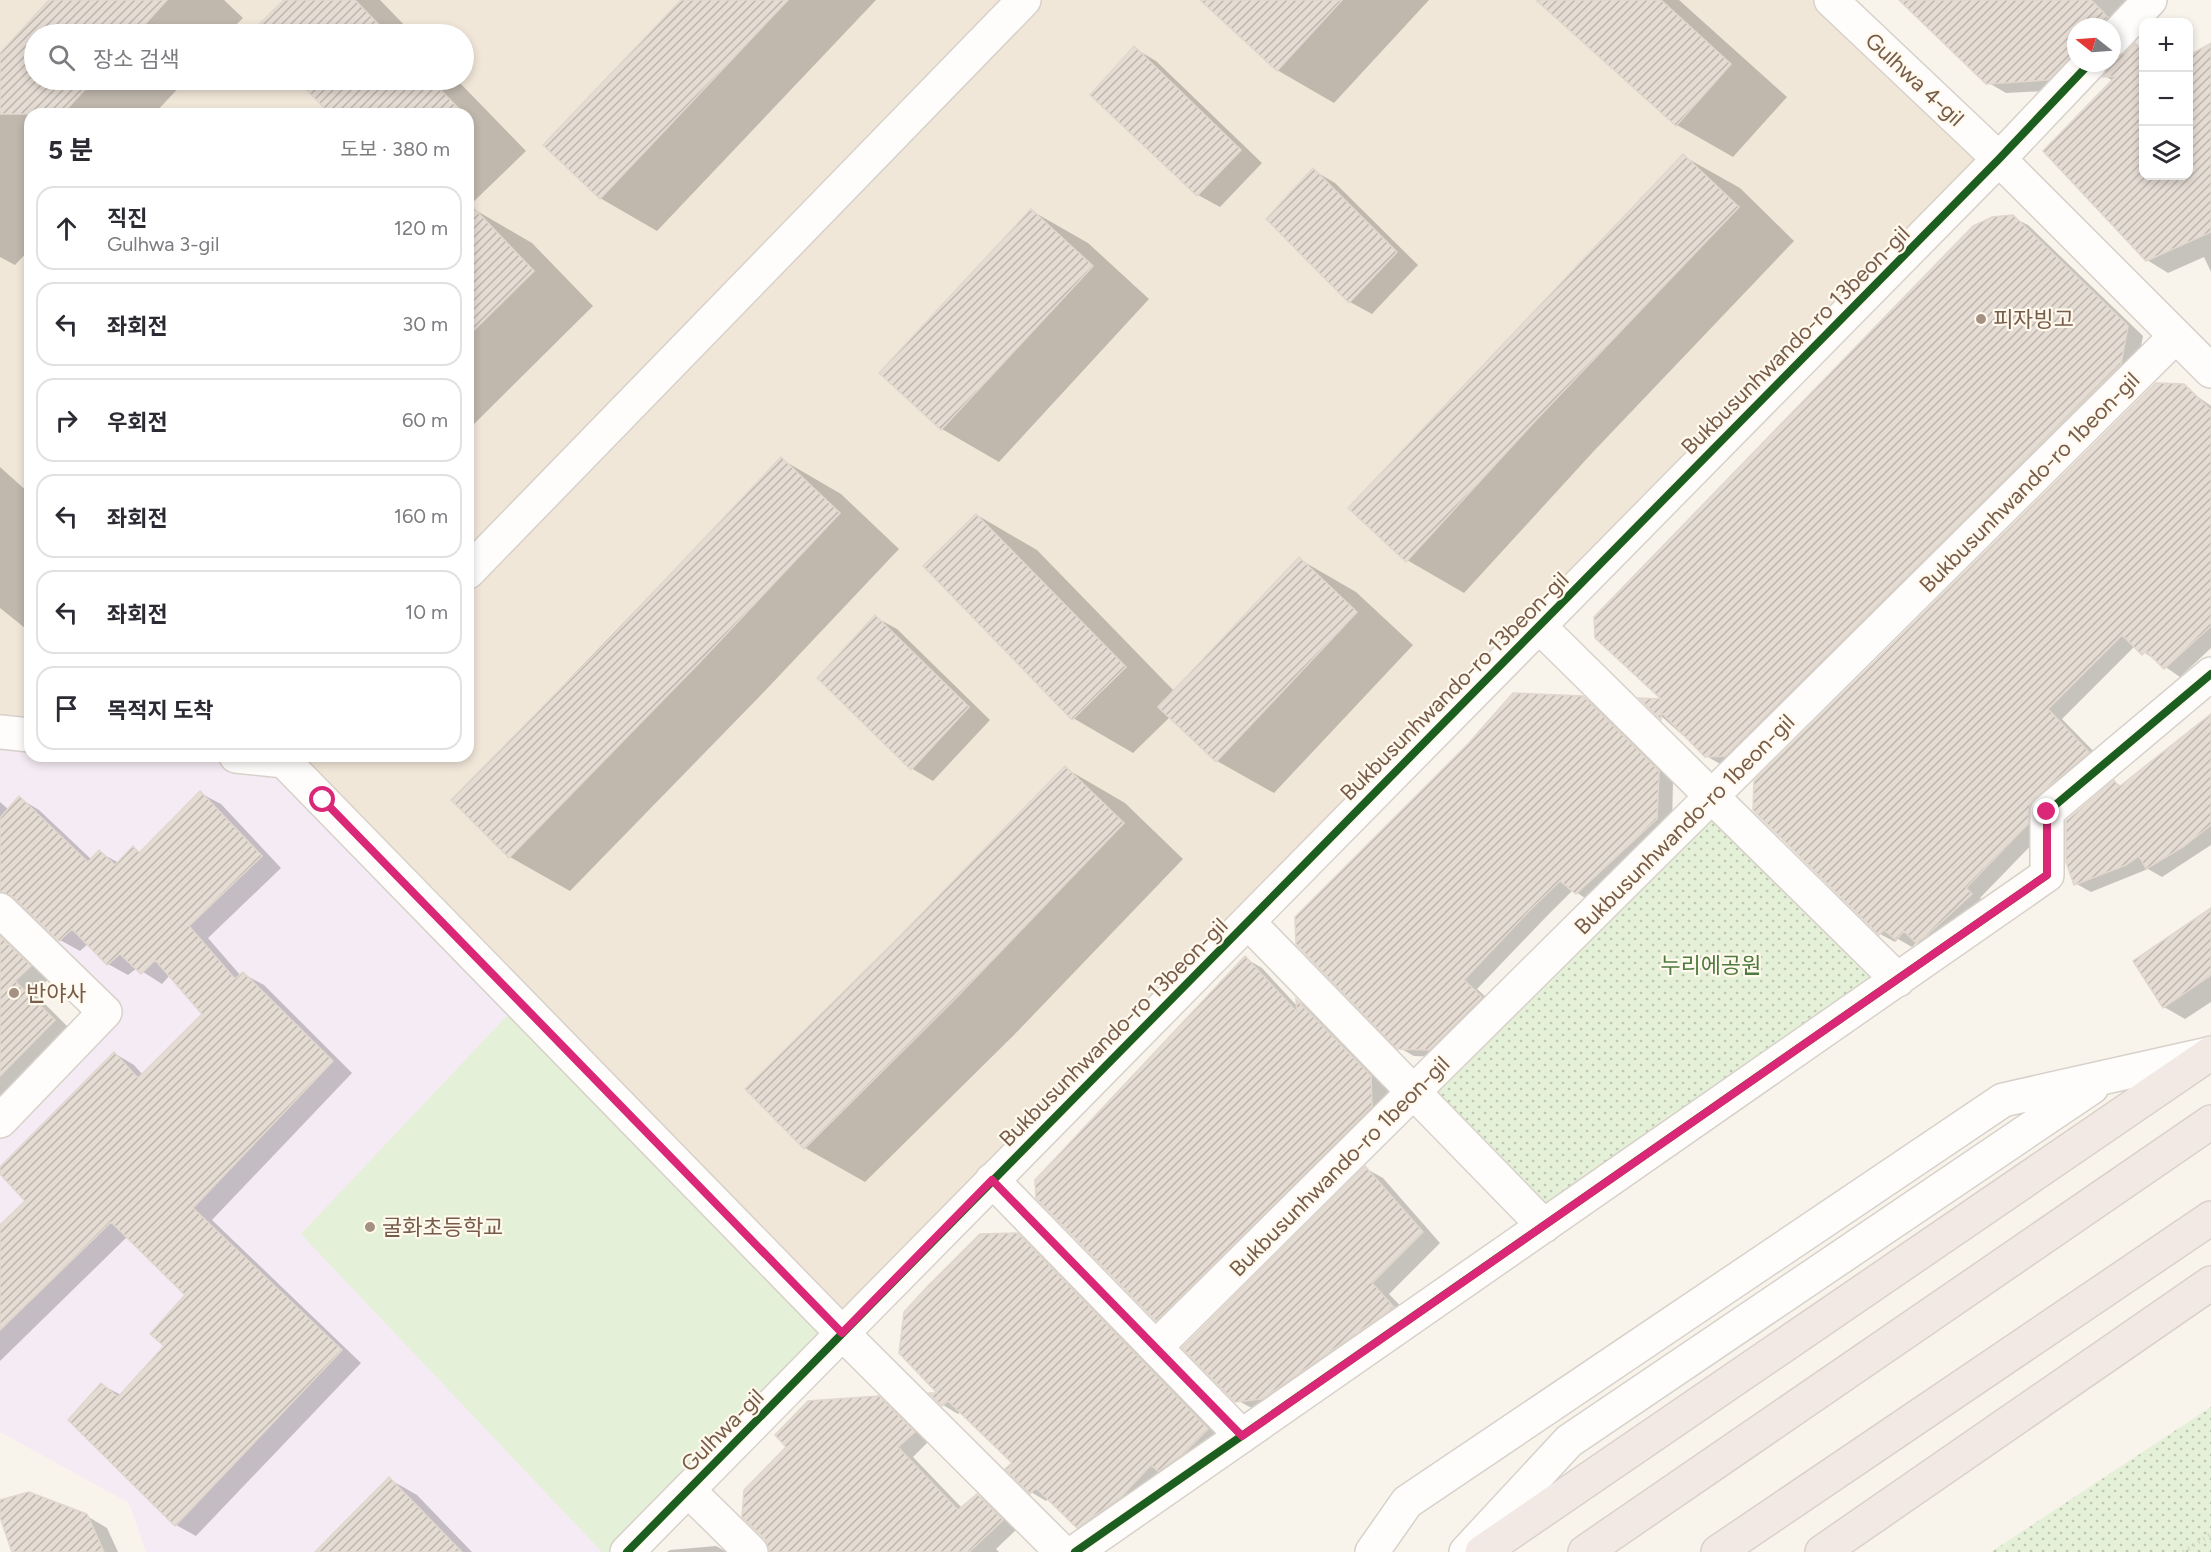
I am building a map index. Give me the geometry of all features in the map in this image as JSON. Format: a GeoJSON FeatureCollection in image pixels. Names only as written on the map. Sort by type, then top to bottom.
{"type":"FeatureCollection","features":[{"type":"Feature","properties":{"kind":"highway"},"geometry":{"type":"LineString","coordinates":[[1482,1552],[2210,1054]]}},
{"type":"Feature","properties":{"kind":"highway"},"geometry":{"type":"LineString","coordinates":[[1585,1552],[2211,1122]]}},
{"type":"Feature","properties":{"kind":"highway"},"geometry":{"type":"LineString","coordinates":[[1718,1552],[2211,1218]]}},
{"type":"Feature","properties":{"kind":"highway"},"geometry":{"type":"LineString","coordinates":[[1822,1552],[2211,1283]]}},
{"type":"Feature","properties":{"kind":"street"},"geometry":{"type":"LineString","coordinates":[[474,566],[1024,0]]}},
{"type":"Feature","properties":{"kind":"street","name":"Gulhwa 4-gil"},"geometry":{"type":"LineString","coordinates":[[1831,0],[1999,159],[2176,336]]}},
{"type":"Feature","properties":{"kind":"street"},"geometry":{"type":"LineString","coordinates":[[2121,31],[2150,0]]}},
{"type":"Feature","properties":{"kind":"street","name":"Bukbusunhwando-ro 13beon-gil"},"geometry":{"type":"LineString","coordinates":[[842,1333],[1999,159],[2081,72]]}},
{"type":"Feature","properties":{"kind":"street"},"geometry":{"type":"LineString","coordinates":[[2176,336],[2211,371]]}},
{"type":"Feature","properties":{"kind":"street","name":"Bukbusunhwando-ro 1beon-gil"},"geometry":{"type":"LineString","coordinates":[[1156,1346],[2176,336]]}},
{"type":"Feature","properties":{"kind":"street"},"geometry":{"type":"LineString","coordinates":[[1539,626],[1898,980]]}},
{"type":"Feature","properties":{"kind":"street"},"geometry":{"type":"LineString","coordinates":[[1075,1552],[2047,875],[2047,812],[2211,674]]}},
{"type":"Feature","properties":{"kind":"street"},"geometry":{"type":"LineString","coordinates":[[0,732],[24,734]]}},
{"type":"Feature","properties":{"kind":"street"},"geometry":{"type":"LineString","coordinates":[[291,762],[842,1333],[1062,1552]]}},
{"type":"Feature","properties":{"kind":"street"},"geometry":{"type":"LineString","coordinates":[[0,910],[105,1012],[0,1122]]}},
{"type":"Feature","properties":{"kind":"street"},"geometry":{"type":"LineString","coordinates":[[1248,922],[1544,1226]]}},
{"type":"Feature","properties":{"kind":"street"},"geometry":{"type":"LineString","coordinates":[[1372,1552],[1407,1502],[2003,1100],[2210,1054]]}},
{"type":"Feature","properties":{"kind":"street"},"geometry":{"type":"LineString","coordinates":[[1466,1552],[1569,1441],[2108,1076]]}},
{"type":"Feature","properties":{"kind":"street"},"geometry":{"type":"LineString","coordinates":[[992,1180],[1242,1436]]}},
{"type":"Feature","properties":{"kind":"street","name":"Gulhwa-gil"},"geometry":{"type":"LineString","coordinates":[[627,1552],[842,1333]]}},
{"type":"Feature","properties":{"kind":"street"},"geometry":{"type":"LineString","coordinates":[[688,1490],[751,1552]]}},
{"type":"Feature","properties":{"kind":"path"},"geometry":{"type":"LineString","coordinates":[[2183,1552],[2211,1534]]}},
{"type":"Feature","properties":{"kind":"shaded area"},"geometry":{"type":"Polygon","coordinates":[[[0,0],[1831,0],[1999,159],[842,1333],[242,762],[474,762],[474,108],[24,108],[24,734],[0,732],[0,0]]]}},
{"type":"Feature","properties":{"kind":"shaded area","name":"굴화초등학교"},"geometry":{"type":"Polygon","coordinates":[[[0,732],[24,734],[24,762],[285,762],[842,1333],[627,1552],[146,1552],[129,1503],[0,1432],[0,1121],[105,1012],[0,910],[0,732]]]}},
{"type":"Feature","properties":{"kind":"green space","name":"누리에공원"},"geometry":{"type":"Polygon","coordinates":[[[1712,796],[1898,980],[1544,1226],[1413,1092],[1712,796]]]}},
{"type":"Feature","properties":{"kind":"green space"},"geometry":{"type":"Polygon","coordinates":[[[520,1002],[842,1333],[627,1552],[602,1552],[301,1234],[520,1002]]]}},
{"type":"Feature","properties":{"kind":"green space"},"geometry":{"type":"Polygon","coordinates":[[[2211,1407],[2211,1552],[1991,1552],[2211,1407]]]}},
{"type":"Feature","properties":{"kind":"building"},"geometry":{"type":"Polygon","coordinates":[[[49,0],[167,0],[145,24],[27,24],[49,0]]]}},
{"type":"Feature","properties":{"kind":"building"},"geometry":{"type":"Polygon","coordinates":[[[284,0],[355,0],[378,24],[259,24],[284,0]]]}},
{"type":"Feature","properties":{"kind":"building"},"geometry":{"type":"Polygon","coordinates":[[[681,0],[788,0],[600,199],[543,145],[681,0]]]}},
{"type":"Feature","properties":{"kind":"building"},"geometry":{"type":"Polygon","coordinates":[[[1200,0],[1342,0],[1277,71],[1200,0]]]}},
{"type":"Feature","properties":{"kind":"building"},"geometry":{"type":"Polygon","coordinates":[[[1536,0],[1661,0],[1731,64],[1676,126],[1536,0]]]}},
{"type":"Feature","properties":{"kind":"building"},"geometry":{"type":"Polygon","coordinates":[[[1899,0],[2091,0],[2108,17],[2067,18],[2067,60],[2048,80],[1986,84],[1899,0]]]}},
{"type":"Feature","properties":{"kind":"building"},"geometry":{"type":"Polygon","coordinates":[[[24,27],[24,90],[85,90],[68,108],[24,108],[24,114],[0,114],[0,53],[24,27]]]}},
{"type":"Feature","properties":{"kind":"building"},"geometry":{"type":"Polygon","coordinates":[[[2135,43],[2139,47],[2139,180],[2193,180],[2193,53],[2211,43],[2211,232],[2146,261],[2043,151],[2116,76],[2103,77],[2105,72],[2121,72],[2121,55],[2135,43]]]}},
{"type":"Feature","properties":{"kind":"building"},"geometry":{"type":"Polygon","coordinates":[[[1134,46],[1241,150],[1197,196],[1090,95],[1134,46]]]}},
{"type":"Feature","properties":{"kind":"building"},"geometry":{"type":"Polygon","coordinates":[[[307,90],[441,90],[458,108],[324,108],[307,90]]]}},
{"type":"Feature","properties":{"kind":"building"},"geometry":{"type":"Polygon","coordinates":[[[1683,154],[1739,207],[1536,420],[1406,562],[1348,508],[1683,154]]]}},
{"type":"Feature","properties":{"kind":"building"},"geometry":{"type":"Polygon","coordinates":[[[1313,168],[1397,252],[1349,303],[1266,219],[1313,168]]]}},
{"type":"Feature","properties":{"kind":"building"},"geometry":{"type":"Polygon","coordinates":[[[474,208],[534,271],[474,330],[474,208]]]}},
{"type":"Feature","properties":{"kind":"building"},"geometry":{"type":"Polygon","coordinates":[[[1031,209],[1093,266],[941,430],[879,373],[1031,209]]]}},
{"type":"Feature","properties":{"kind":"building"},"geometry":{"type":"Polygon","coordinates":[[[2013,215],[2128,326],[2121,364],[1725,756],[1705,757],[1661,712],[1661,720],[1639,698],[1661,699],[1595,638],[1594,617],[1973,226],[1992,217],[2013,215]]]}},
{"type":"Feature","properties":{"kind":"building"},"geometry":{"type":"Polygon","coordinates":[[[2156,383],[2184,384],[2211,410],[2211,626],[2164,669],[2146,651],[2142,655],[2122,635],[2048,709],[2089,752],[2035,798],[2030,805],[2028,824],[1966,888],[1972,894],[1926,936],[1916,943],[1904,931],[1896,940],[1884,930],[1879,935],[1753,810],[1754,781],[2156,383]]]}},
{"type":"Feature","properties":{"kind":"building"},"geometry":{"type":"Polygon","coordinates":[[[781,457],[840,513],[700,662],[509,858],[451,800],[599,650],[781,457]]]}},
{"type":"Feature","properties":{"kind":"building"},"geometry":{"type":"Polygon","coordinates":[[[976,514],[1126,667],[1072,720],[923,566],[976,514]]]}},
{"type":"Feature","properties":{"kind":"building"},"geometry":{"type":"Polygon","coordinates":[[[1299,557],[1357,612],[1216,762],[1158,707],[1299,557]]]}},
{"type":"Feature","properties":{"kind":"building"},"geometry":{"type":"Polygon","coordinates":[[[875,615],[969,707],[911,770],[817,678],[875,615]]]}},
{"type":"Feature","properties":{"kind":"building"},"geometry":{"type":"Polygon","coordinates":[[[1513,693],[1583,696],[1659,771],[1657,819],[1576,894],[1560,881],[1530,910],[1464,980],[1482,997],[1429,1050],[1397,1049],[1296,944],[1295,917],[1468,744],[1513,693]]]}},
{"type":"Feature","properties":{"kind":"building"},"geometry":{"type":"Polygon","coordinates":[[[2211,714],[2211,825],[2183,847],[2146,869],[2139,856],[2126,865],[2074,885],[2066,862],[2066,821],[2114,780],[2119,787],[2211,714]]]}},
{"type":"Feature","properties":{"kind":"building"},"geometry":{"type":"Polygon","coordinates":[[[1065,766],[1124,823],[954,1000],[804,1149],[745,1089],[895,941],[1065,766]]]}},
{"type":"Feature","properties":{"kind":"building"},"geometry":{"type":"Polygon","coordinates":[[[200,791],[262,856],[189,926],[235,979],[243,972],[333,1061],[193,1208],[342,1350],[175,1526],[68,1420],[101,1383],[118,1397],[164,1346],[150,1334],[185,1295],[111,1222],[0,1330],[0,1225],[25,1201],[0,1174],[0,1167],[114,1052],[138,1078],[202,1014],[155,960],[141,974],[120,954],[107,965],[72,929],[59,941],[13,897],[0,892],[0,818],[19,796],[88,862],[99,850],[115,865],[133,846],[139,853],[200,791]]]}},
{"type":"Feature","properties":{"kind":"building"},"geometry":{"type":"Polygon","coordinates":[[[2211,908],[2211,975],[2163,1008],[2133,961],[2211,908]]]}},
{"type":"Feature","properties":{"kind":"building","name":"반야사"},"geometry":{"type":"Polygon","coordinates":[[[0,936],[31,966],[15,981],[55,1020],[0,1076],[0,936]]]}},
{"type":"Feature","properties":{"kind":"building"},"geometry":{"type":"Polygon","coordinates":[[[1245,956],[1297,1012],[1296,999],[1371,1076],[1372,1106],[1156,1321],[1036,1198],[1035,1180],[1245,956]]]}},
{"type":"Feature","properties":{"kind":"building"},"geometry":{"type":"Polygon","coordinates":[[[1365,1166],[1423,1232],[1372,1283],[1394,1307],[1262,1399],[1235,1402],[1182,1348],[1365,1166]]]}},
{"type":"Feature","properties":{"kind":"building"},"geometry":{"type":"Polygon","coordinates":[[[1018,1233],[1208,1429],[1184,1453],[1158,1471],[1151,1465],[1122,1496],[1077,1528],[1036,1488],[1030,1494],[1005,1469],[1012,1463],[948,1401],[942,1406],[929,1393],[937,1393],[899,1353],[904,1312],[926,1288],[980,1234],[1018,1233]]]}},
{"type":"Feature","properties":{"kind":"building"},"geometry":{"type":"Polygon","coordinates":[[[879,1396],[915,1432],[898,1447],[958,1510],[977,1494],[1003,1520],[969,1552],[769,1552],[765,1539],[742,1517],[744,1490],[786,1447],[775,1435],[808,1401],[879,1396]]]}},
{"type":"Feature","properties":{"kind":"building"},"geometry":{"type":"Polygon","coordinates":[[[389,1477],[462,1552],[315,1552],[389,1477]]]}},
{"type":"Feature","properties":{"kind":"building"},"geometry":{"type":"Polygon","coordinates":[[[29,1492],[87,1514],[104,1552],[12,1552],[0,1517],[0,1500],[29,1492]]]}},
{"type":"Feature","properties":{"kind":"cycle path"},"geometry":{"type":"LineString","coordinates":[[627,1552],[1999,159],[2081,72]]}},
{"type":"Feature","properties":{"kind":"cycle path"},"geometry":{"type":"LineString","coordinates":[[1075,1552],[2047,875],[2047,812],[2211,674]]}},
{"type":"Feature","properties":{"kind":"place","name":"피자빙고"},"geometry":{"type":"Point","coordinates":[1981,319]}},
{"type":"Feature","properties":{"kind":"place","name":"반야사"},"geometry":{"type":"Point","coordinates":[14,993]}},
{"type":"Feature","properties":{"kind":"place","name":"굴화초등학교"},"geometry":{"type":"Point","coordinates":[370,1227]}},
{"type":"Feature","properties":{"kind":"route"},"geometry":{"type":"LineString","coordinates":[[323,800],[842,1333],[992,1180],[1242,1436],[2047,875],[2047,812]]}}]}
